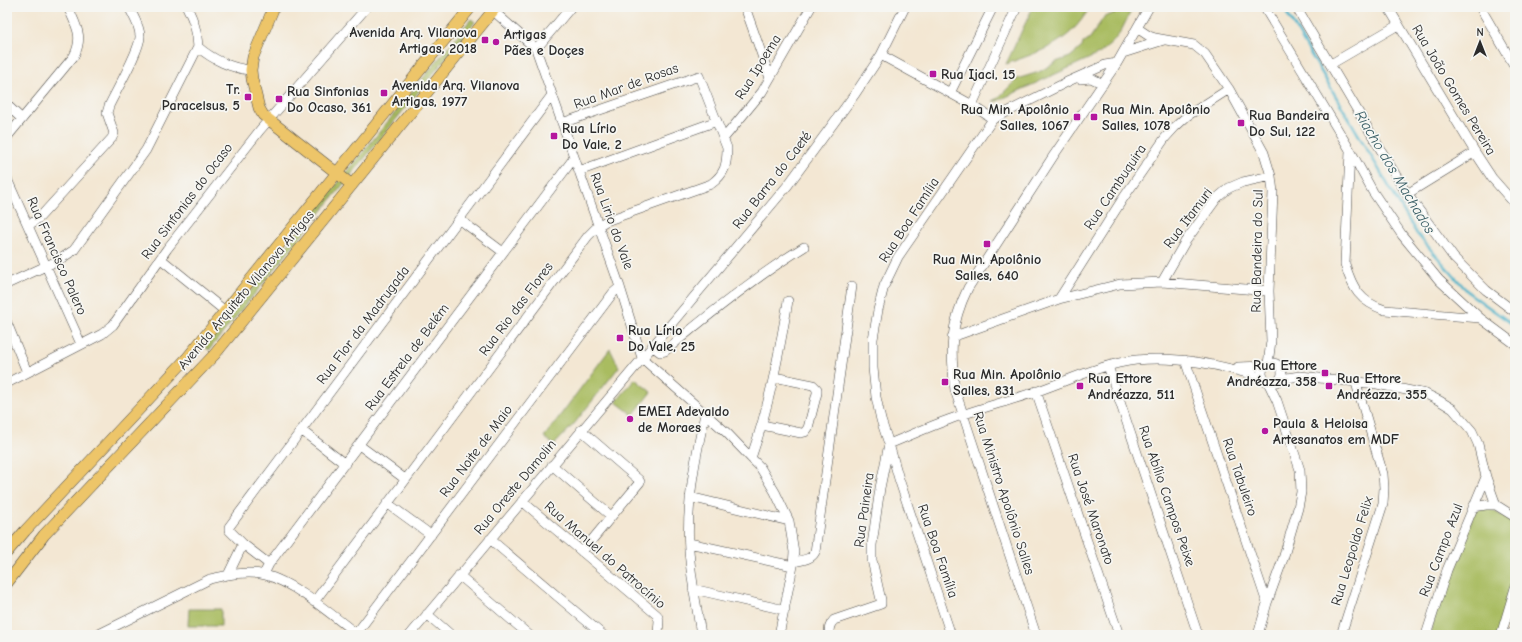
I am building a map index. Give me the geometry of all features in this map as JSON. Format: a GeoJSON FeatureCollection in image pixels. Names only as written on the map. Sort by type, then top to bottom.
{"type":"FeatureCollection","features":[{"type":"Feature","properties":{"kind":"main road"},"geometry":{"type":"LineString","coordinates":[[274,7],[253,57],[251,70],[259,108],[263,115],[352,186]]}},
{"type":"Feature","properties":{"kind":"main road","name":"Avenida Arquiteto Vilanova Artigas"},"geometry":{"type":"LineString","coordinates":[[7,552],[188,357],[471,7]]}},
{"type":"Feature","properties":{"kind":"main road","name":"Avenida Arquiteto Vilanova Artigas"},"geometry":{"type":"LineString","coordinates":[[7,583],[44,535],[215,354],[352,186],[493,8]]}},
{"type":"Feature","properties":{"kind":"street"},"geometry":{"type":"LineString","coordinates":[[7,137],[74,56],[78,48],[80,39],[78,30],[68,7]]}},
{"type":"Feature","properties":{"kind":"street"},"geometry":{"type":"LineString","coordinates":[[28,226],[40,217],[112,138],[114,133],[107,113],[109,106],[137,50],[140,37],[138,26],[129,7]]}},
{"type":"Feature","properties":{"kind":"street"},"geometry":{"type":"LineString","coordinates":[[7,284],[68,255],[74,250],[146,150],[198,47],[197,29],[187,7]]}},
{"type":"Feature","properties":{"kind":"street"},"geometry":{"type":"LineString","coordinates":[[192,17],[198,7]]}},
{"type":"Feature","properties":{"kind":"street","name":"Rua Sinfonias do Ocaso"},"geometry":{"type":"LineString","coordinates":[[7,383],[102,334],[113,325],[160,258],[260,130],[367,7]]}},
{"type":"Feature","properties":{"kind":"street"},"geometry":{"type":"LineString","coordinates":[[493,8],[536,49],[571,7]]}},
{"type":"Feature","properties":{"kind":"street"},"geometry":{"type":"LineString","coordinates":[[745,7],[770,78]]}},
{"type":"Feature","properties":{"kind":"street","name":"Rua Ipoema"},"geometry":{"type":"LineString","coordinates":[[724,138],[762,92],[811,7]]}},
{"type":"Feature","properties":{"kind":"street","name":"Rua Barra do Caeté"},"geometry":{"type":"LineString","coordinates":[[642,358],[788,185],[855,94],[881,55],[905,7]]}},
{"type":"Feature","properties":{"kind":"street"},"geometry":{"type":"LineString","coordinates":[[950,93],[993,7]]}},
{"type":"Feature","properties":{"kind":"street"},"geometry":{"type":"LineString","coordinates":[[972,104],[1018,7]]}},
{"type":"Feature","properties":{"kind":"street","name":"Rua Ministro Apolônio Salles"},"geometry":{"type":"LineString","coordinates":[[1036,635],[955,390],[952,362],[952,337],[960,305],[980,268],[1054,155],[1117,63],[1149,7]]}},
{"type":"Feature","properties":{"kind":"street"},"geometry":{"type":"LineString","coordinates":[[1264,7],[1350,150],[1373,192],[1402,235],[1439,280],[1480,318],[1515,344]]}},
{"type":"Feature","properties":{"kind":"street"},"geometry":{"type":"LineString","coordinates":[[1296,7],[1407,194],[1454,258],[1486,290],[1515,312]]}},
{"type":"Feature","properties":{"kind":"street","name":"Rua João Gomes Pereira"},"geometry":{"type":"LineString","coordinates":[[1388,7],[1475,152],[1492,178],[1515,204]]}},
{"type":"Feature","properties":{"kind":"street"},"geometry":{"type":"LineString","coordinates":[[1480,7],[1515,67]]}},
{"type":"Feature","properties":{"kind":"street"},"geometry":{"type":"LineString","coordinates":[[1331,64],[1398,25]]}},
{"type":"Feature","properties":{"kind":"street","name":"Rua Bandeira do Sul"},"geometry":{"type":"LineString","coordinates":[[1137,28],[1149,36],[1188,43],[1200,49],[1228,89],[1264,153],[1271,176],[1273,192],[1269,291],[1272,366]]}},
{"type":"Feature","properties":{"kind":"street","name":"Rua Bandeira do Sul"},"geometry":{"type":"LineString","coordinates":[[1123,53],[1166,40]]}},
{"type":"Feature","properties":{"kind":"street"},"geometry":{"type":"LineString","coordinates":[[198,47],[214,58],[240,69],[251,70]]}},
{"type":"Feature","properties":{"kind":"street","name":"Rua Lirio do Vale"},"geometry":{"type":"LineString","coordinates":[[536,49],[620,287],[642,358]]}},
{"type":"Feature","properties":{"kind":"street"},"geometry":{"type":"LineString","coordinates":[[881,55],[972,104],[993,119]]}},
{"type":"Feature","properties":{"kind":"street","name":"Rua Boa Família"},"geometry":{"type":"LineString","coordinates":[[951,635],[880,420],[873,368],[873,338],[884,286],[898,257],[993,119],[1069,81],[1105,65],[1117,63]]}},
{"type":"Feature","properties":{"kind":"street","name":"Rua Rio das Flores"},"geometry":{"type":"LineString","coordinates":[[314,602],[588,236],[598,226],[606,221],[710,184],[718,179],[724,170],[727,160],[727,148],[699,76]]}},
{"type":"Feature","properties":{"kind":"street","name":"Rua Mar de Rosas"},"geometry":{"type":"LineString","coordinates":[[562,123],[699,76]]}},
{"type":"Feature","properties":{"kind":"street","name":"Rua Boa Família"},"geometry":{"type":"LineString","coordinates":[[1069,81],[1091,78],[1103,84]]}},
{"type":"Feature","properties":{"kind":"street","name":"Rua Cambuquira"},"geometry":{"type":"LineString","coordinates":[[1059,299],[1122,200],[1175,127],[1187,116],[1228,89]]}},
{"type":"Feature","properties":{"kind":"street","name":"Rua Flor da Madrugada"},"geometry":{"type":"LineString","coordinates":[[269,564],[244,544],[229,530],[229,527],[552,95]]}},
{"type":"Feature","properties":{"kind":"street"},"geometry":{"type":"LineString","coordinates":[[7,105],[22,119]]}},
{"type":"Feature","properties":{"kind":"street"},"geometry":{"type":"LineString","coordinates":[[579,171],[717,121]]}},
{"type":"Feature","properties":{"kind":"street"},"geometry":{"type":"LineString","coordinates":[[1350,150],[1345,264],[1355,291],[1363,299],[1385,310],[1480,318]]}},
{"type":"Feature","properties":{"kind":"street"},"geometry":{"type":"LineString","coordinates":[[1407,194],[1475,152]]}},
{"type":"Feature","properties":{"kind":"street","name":"Rua Estrela de Belém"},"geometry":{"type":"LineString","coordinates":[[264,574],[269,564],[574,158]]}},
{"type":"Feature","properties":{"kind":"street","name":"Rua Itamuri"},"geometry":{"type":"LineString","coordinates":[[1162,282],[1185,242],[1217,198],[1229,188],[1243,182],[1271,176]]}},
{"type":"Feature","properties":{"kind":"street","name":"Rua Francisco Palero"},"geometry":{"type":"LineString","coordinates":[[7,179],[82,344]]}},
{"type":"Feature","properties":{"kind":"street"},"geometry":{"type":"LineString","coordinates":[[459,219],[503,252]]}},
{"type":"Feature","properties":{"kind":"street"},"geometry":{"type":"LineString","coordinates":[[652,346],[660,352],[665,352],[708,316],[749,285],[804,247]]}},
{"type":"Feature","properties":{"kind":"street"},"geometry":{"type":"LineString","coordinates":[[160,258],[225,311]]}},
{"type":"Feature","properties":{"kind":"street"},"geometry":{"type":"LineString","coordinates":[[952,337],[1059,299],[1120,284],[1162,282],[1269,291]]}},
{"type":"Feature","properties":{"kind":"street"},"geometry":{"type":"LineString","coordinates":[[689,543],[793,564],[812,557],[815,552],[852,286]]}},
{"type":"Feature","properties":{"kind":"street","name":"Rua Noite de Maio"},"geometry":{"type":"LineString","coordinates":[[357,634],[613,293],[620,287]]}},
{"type":"Feature","properties":{"kind":"street"},"geometry":{"type":"LineString","coordinates":[[751,458],[762,425],[774,377],[788,301]]}},
{"type":"Feature","properties":{"kind":"street"},"geometry":{"type":"LineString","coordinates":[[7,323],[27,372]]}},
{"type":"Feature","properties":{"kind":"street"},"geometry":{"type":"LineString","coordinates":[[642,358],[727,432],[760,467],[775,492],[789,521],[794,552],[785,610],[779,635]]}},
{"type":"Feature","properties":{"kind":"street","name":"Rua Oreste Damolin"},"geometry":{"type":"LineString","coordinates":[[410,635],[642,358]]}},
{"type":"Feature","properties":{"kind":"street"},"geometry":{"type":"LineString","coordinates":[[889,444],[949,419],[1108,366],[1134,361],[1160,359],[1198,361],[1272,380],[1300,376]]}},
{"type":"Feature","properties":{"kind":"street","name":"Rua Tabuleiro"},"geometry":{"type":"LineString","coordinates":[[1185,360],[1267,604]]}},
{"type":"Feature","properties":{"kind":"street","name":"Rua Abílio Campos Peixe"},"geometry":{"type":"LineString","coordinates":[[1108,366],[1198,635]]}},
{"type":"Feature","properties":{"kind":"street"},"geometry":{"type":"LineString","coordinates":[[1272,366],[1282,373],[1272,380]]}},
{"type":"Feature","properties":{"kind":"street"},"geometry":{"type":"LineString","coordinates":[[1258,635],[1283,559],[1298,508],[1301,492],[1300,470],[1272,380],[1262,372],[1272,366]]}},
{"type":"Feature","properties":{"kind":"street"},"geometry":{"type":"LineString","coordinates":[[1230,368],[1272,366],[1300,376],[1376,384],[1426,394],[1440,400],[1453,409],[1472,431],[1478,444],[1486,477],[1496,505]]}},
{"type":"Feature","properties":{"kind":"street"},"geometry":{"type":"LineString","coordinates":[[762,425],[801,434],[805,432],[808,428],[817,393],[817,389],[813,385],[774,377]]}},
{"type":"Feature","properties":{"kind":"street","name":"Rua Leopoldo Felix"},"geometry":{"type":"LineString","coordinates":[[1341,635],[1383,504],[1384,493],[1383,474],[1356,383]]}},
{"type":"Feature","properties":{"kind":"street","name":"Rua José Maronato"},"geometry":{"type":"LineString","coordinates":[[1036,391],[1118,635]]}},
{"type":"Feature","properties":{"kind":"street"},"geometry":{"type":"LineString","coordinates":[[701,635],[693,589],[689,543],[690,497],[696,454],[705,414]]}},
{"type":"Feature","properties":{"kind":"street"},"geometry":{"type":"LineString","coordinates":[[301,430],[345,464]]}},
{"type":"Feature","properties":{"kind":"street"},"geometry":{"type":"LineString","coordinates":[[581,430],[640,481],[640,483],[582,552]]}},
{"type":"Feature","properties":{"kind":"street","name":"Rua Paineira"},"geometry":{"type":"LineString","coordinates":[[829,635],[829,628],[834,620],[880,604],[881,600],[872,560],[872,545],[880,488],[889,444]]}},
{"type":"Feature","properties":{"kind":"street"},"geometry":{"type":"LineString","coordinates":[[359,445],[406,479]]}},
{"type":"Feature","properties":{"kind":"street"},"geometry":{"type":"LineString","coordinates":[[552,465],[611,516]]}},
{"type":"Feature","properties":{"kind":"street","name":"Rua Campo Azul"},"geometry":{"type":"LineString","coordinates":[[1426,635],[1447,570],[1486,477]]}},
{"type":"Feature","properties":{"kind":"street"},"geometry":{"type":"LineString","coordinates":[[690,497],[789,521]]}},
{"type":"Feature","properties":{"kind":"street","name":"Rua Manuel do Patrocínio"},"geometry":{"type":"LineString","coordinates":[[522,501],[659,617],[658,635]]}},
{"type":"Feature","properties":{"kind":"street"},"geometry":{"type":"LineString","coordinates":[[387,503],[431,535]]}},
{"type":"Feature","properties":{"kind":"street"},"geometry":{"type":"LineString","coordinates":[[1473,507],[1496,505],[1515,517]]}},
{"type":"Feature","properties":{"kind":"street"},"geometry":{"type":"LineString","coordinates":[[490,539],[603,635]]}},
{"type":"Feature","properties":{"kind":"street"},"geometry":{"type":"LineString","coordinates":[[228,575],[244,544]]}},
{"type":"Feature","properties":{"kind":"street"},"geometry":{"type":"LineString","coordinates":[[97,635],[195,585],[210,579],[228,575],[264,574],[282,581],[314,602],[357,634]]}},
{"type":"Feature","properties":{"kind":"street"},"geometry":{"type":"LineString","coordinates":[[459,575],[529,635]]}},
{"type":"Feature","properties":{"kind":"street"},"geometry":{"type":"LineString","coordinates":[[1501,635],[1515,588]]}},
{"type":"Feature","properties":{"kind":"street"},"geometry":{"type":"LineString","coordinates":[[693,589],[785,610]]}},
{"type":"Feature","properties":{"kind":"street"},"geometry":{"type":"LineString","coordinates":[[427,614],[451,635]]}},
{"type":"Feature","properties":{"kind":"street"},"geometry":{"type":"LineString","coordinates":[[1507,635],[1515,632]]}},
{"type":"Feature","properties":{"kind":"green space"},"geometry":{"type":"Polygon","coordinates":[[[1033,7],[1090,7],[1082,20],[1064,38],[1032,55],[1006,64],[1033,7]]]}},
{"type":"Feature","properties":{"kind":"green space"},"geometry":{"type":"Polygon","coordinates":[[[1112,7],[1133,7],[1120,33],[1112,43],[1099,54],[997,101],[993,101],[997,99],[1017,79],[1039,72],[1056,62],[1070,57],[1090,38],[1104,17],[1115,13],[1112,7]]]}},
{"type":"Feature","properties":{"kind":"green space"},"geometry":{"type":"Polygon","coordinates":[[[471,19],[475,22],[209,350],[205,347],[471,19]]]}},
{"type":"Feature","properties":{"kind":"green space"},"geometry":{"type":"Polygon","coordinates":[[[610,349],[619,367],[574,424],[554,445],[544,437],[610,349]]]}},
{"type":"Feature","properties":{"kind":"green space"},"geometry":{"type":"Polygon","coordinates":[[[635,379],[651,392],[633,415],[616,402],[635,379]]]}},
{"type":"Feature","properties":{"kind":"green space"},"geometry":{"type":"Polygon","coordinates":[[[1487,507],[1515,523],[1515,580],[1498,635],[1429,635],[1453,560],[1476,510],[1487,507]]]}},
{"type":"Feature","properties":{"kind":"green space"},"geometry":{"type":"Polygon","coordinates":[[[189,609],[221,609],[221,626],[188,626],[189,609]]]}},
{"type":"Feature","properties":{"kind":"waterway","name":"Riacho dos Machados"},"geometry":{"type":"LineString","coordinates":[[1283,7],[1417,234],[1469,293],[1515,326]]}},
{"type":"Feature","properties":{"kind":"place","name":"Avenida Arq. Vilanova Artigas, 2018"},"geometry":{"type":"Point","coordinates":[485,40]}},
{"type":"Feature","properties":{"kind":"place","name":"Artigas Pães e Doçes"},"geometry":{"type":"Point","coordinates":[496,42]}},
{"type":"Feature","properties":{"kind":"place","name":"Rua Ijaci, 15"},"geometry":{"type":"Point","coordinates":[933,74]}},
{"type":"Feature","properties":{"kind":"place","name":"Avenida Arq. Vilanova Artigas, 1977"},"geometry":{"type":"Point","coordinates":[384,93]}},
{"type":"Feature","properties":{"kind":"place","name":"Tr. Paracelsus, 5"},"geometry":{"type":"Point","coordinates":[248,97]}},
{"type":"Feature","properties":{"kind":"place","name":"Rua Sinfonias Do Ocaso, 361"},"geometry":{"type":"Point","coordinates":[279,99]}},
{"type":"Feature","properties":{"kind":"place","name":"Rua Min. Apolônio Salles, 1067"},"geometry":{"type":"Point","coordinates":[1077,117]}},
{"type":"Feature","properties":{"kind":"place","name":"Rua Min. Apolônio Salles, 1078"},"geometry":{"type":"Point","coordinates":[1094,117]}},
{"type":"Feature","properties":{"kind":"place","name":"Rua Bandeira Do Sul, 122"},"geometry":{"type":"Point","coordinates":[1241,123]}},
{"type":"Feature","properties":{"kind":"place","name":"Rua Lírio Do Vale, 2"},"geometry":{"type":"Point","coordinates":[554,136]}},
{"type":"Feature","properties":{"kind":"place","name":"Rua Min. Apolônio Salles, 640"},"geometry":{"type":"Point","coordinates":[987,244]}},
{"type":"Feature","properties":{"kind":"place","name":"Rua Lírio Do Vale, 25"},"geometry":{"type":"Point","coordinates":[620,338]}},
{"type":"Feature","properties":{"kind":"place","name":"Rua Ettore Andréazza, 358"},"geometry":{"type":"Point","coordinates":[1325,373]}},
{"type":"Feature","properties":{"kind":"place","name":"Rua Min. Apolônio Salles, 831"},"geometry":{"type":"Point","coordinates":[945,382]}},
{"type":"Feature","properties":{"kind":"place","name":"Rua Ettore Andréazza, 511"},"geometry":{"type":"Point","coordinates":[1080,386]}},
{"type":"Feature","properties":{"kind":"place","name":"Rua Ettore Andréazza, 355"},"geometry":{"type":"Point","coordinates":[1329,386]}},
{"type":"Feature","properties":{"kind":"place","name":"EMEI Adevaldo de Moraes"},"geometry":{"type":"Point","coordinates":[630,419]}},
{"type":"Feature","properties":{"kind":"place","name":"Paula & Heloisa Artesanatos em MDF"},"geometry":{"type":"Point","coordinates":[1265,431]}}]}
